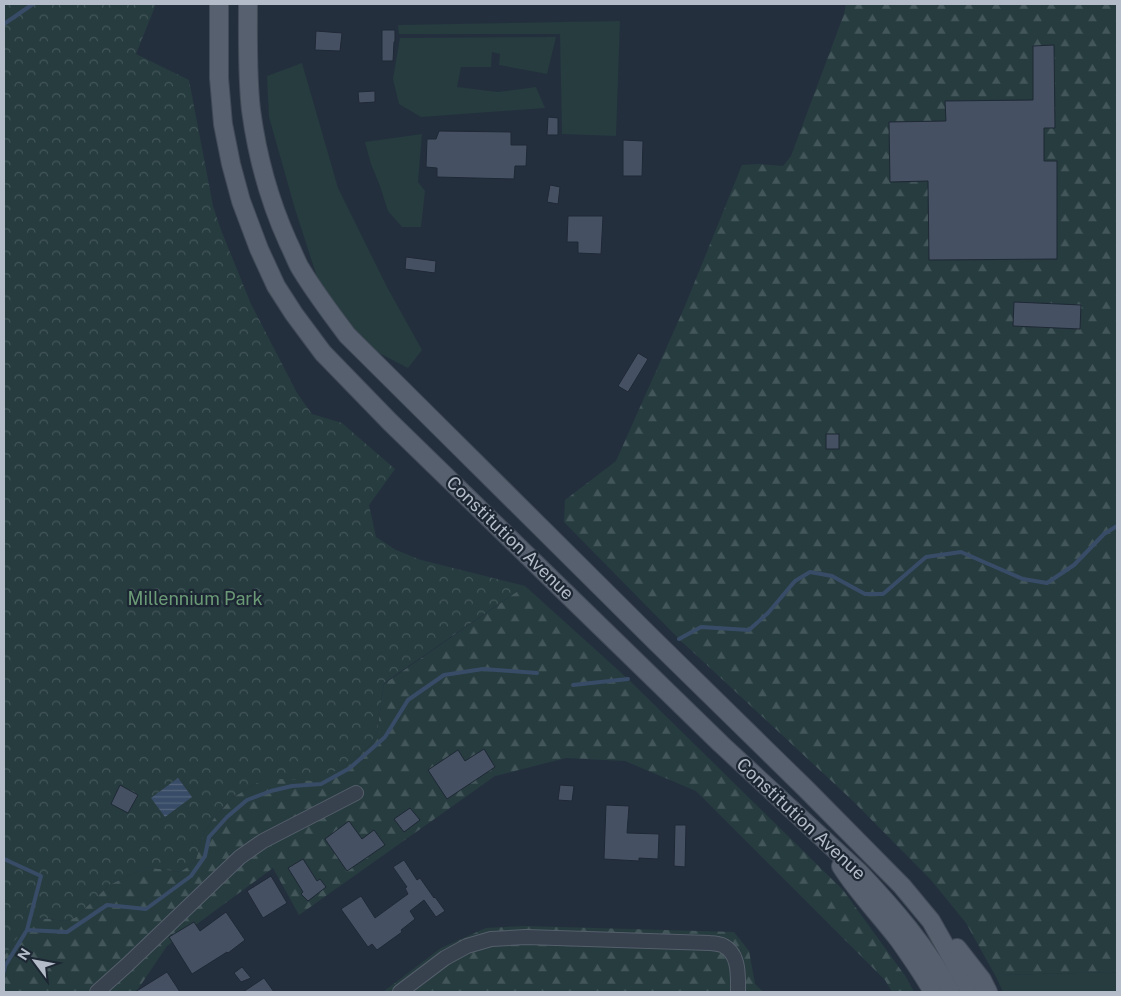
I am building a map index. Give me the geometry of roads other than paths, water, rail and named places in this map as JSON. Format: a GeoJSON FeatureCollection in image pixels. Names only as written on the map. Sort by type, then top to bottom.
{"type":"FeatureCollection","features":[{"type":"Feature","properties":{"kind":"main road","name":"Constitution Avenue"},"geometry":{"type":"LineString","coordinates":[[219,4],[219,78],[223,124],[231,164],[241,201],[259,249],[276,286],[294,314],[323,353],[390,422],[532,558],[721,744],[859,872],[887,902],[923,946],[940,971],[951,992]]}},
{"type":"Feature","properties":{"kind":"main road","name":"Constitution Avenue"},"geometry":{"type":"LineString","coordinates":[[248,4],[250,100],[258,151],[268,188],[281,226],[299,265],[347,335],[902,886],[931,921],[971,992]]}},
{"type":"Feature","properties":{"kind":"main road"},"geometry":{"type":"LineString","coordinates":[[824,838],[846,874],[898,939],[922,972],[933,992]]}},
{"type":"Feature","properties":{"kind":"main road"},"geometry":{"type":"LineString","coordinates":[[931,921],[957,948],[982,980],[988,992]]}},
{"type":"Feature","properties":{"kind":"street"},"geometry":{"type":"LineString","coordinates":[[97,992],[240,857],[263,841],[356,793]]}},
{"type":"Feature","properties":{"kind":"street"},"geometry":{"type":"LineString","coordinates":[[400,992],[445,958],[467,946],[491,939],[526,937],[710,942],[723,946],[734,955],[738,974],[738,992]]}},
{"type":"Feature","properties":{"kind":"water"},"geometry":{"type":"Polygon","coordinates":[[[178,778],[192,797],[165,817],[151,798],[178,778]]]}},
{"type":"Feature","properties":{"kind":"waterway"},"geometry":{"type":"LineString","coordinates":[[4,24],[33,4]]}},
{"type":"Feature","properties":{"kind":"waterway"},"geometry":{"type":"LineString","coordinates":[[679,639],[701,627],[749,630],[768,613],[795,581],[810,572],[832,576],[865,594],[883,594],[926,557],[961,552],[1023,579],[1047,583],[1074,565],[1104,534],[1117,526]]}},
{"type":"Feature","properties":{"kind":"waterway"},"geometry":{"type":"LineString","coordinates":[[27,930],[67,932],[107,905],[146,909],[191,876],[205,856],[209,837],[227,817],[247,800],[292,786],[321,784],[350,768],[385,737],[408,700],[444,675],[483,669],[537,673]]}},
{"type":"Feature","properties":{"kind":"waterway"},"geometry":{"type":"LineString","coordinates":[[573,685],[628,679]]}},
{"type":"Feature","properties":{"kind":"waterway"},"geometry":{"type":"LineString","coordinates":[[4,859],[41,876],[27,930],[5,966],[4,971]]}},
{"type":"Feature","properties":{"kind":"park label","name":"Millennium Park"},"geometry":{"type":"Point","coordinates":[195,599]}}]}
